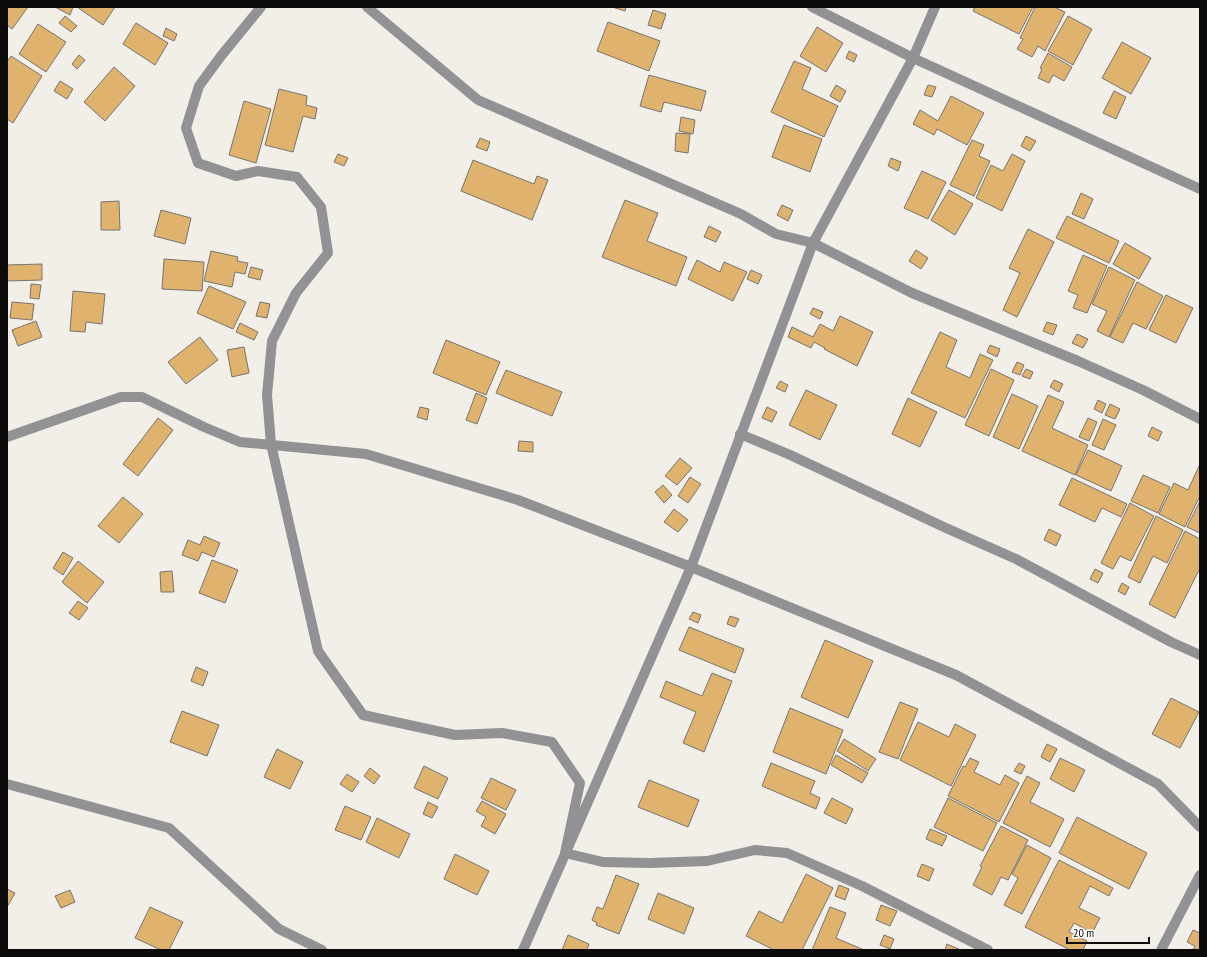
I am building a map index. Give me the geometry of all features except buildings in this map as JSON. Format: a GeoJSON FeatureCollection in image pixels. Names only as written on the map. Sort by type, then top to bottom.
{"type":"FeatureCollection","features":[{"type":"Feature","properties":{"kind":"street"},"geometry":{"type":"LineString","coordinates":[[261,7],[221,56],[199,86],[186,128],[198,163],[236,176],[258,172],[297,177],[322,207],[328,253],[296,293],[272,341],[267,395],[271,444],[318,651],[363,715],[455,735],[502,733],[552,742],[580,783],[565,854]]}},
{"type":"Feature","properties":{"kind":"street"},"geometry":{"type":"LineString","coordinates":[[367,7],[478,100],[741,214],[776,234],[813,243],[912,293],[1078,361],[1143,390],[1200,419]]}},
{"type":"Feature","properties":{"kind":"street"},"geometry":{"type":"LineString","coordinates":[[812,7],[913,58],[1200,189]]}},
{"type":"Feature","properties":{"kind":"street"},"geometry":{"type":"LineString","coordinates":[[522,950],[691,568],[740,434],[813,243],[913,58],[935,7]]}},
{"type":"Feature","properties":{"kind":"street"},"geometry":{"type":"LineString","coordinates":[[7,438],[121,396],[142,398],[240,442],[366,454],[518,500],[956,675],[1158,784],[1200,827]]}},
{"type":"Feature","properties":{"kind":"street"},"geometry":{"type":"LineString","coordinates":[[740,434],[788,454],[938,525],[1016,559],[1171,642],[1200,655]]}},
{"type":"Feature","properties":{"kind":"street"},"geometry":{"type":"LineString","coordinates":[[7,784],[169,828],[280,929],[322,950]]}},
{"type":"Feature","properties":{"kind":"street"},"geometry":{"type":"LineString","coordinates":[[565,854],[603,862],[650,863],[706,861],[755,850],[787,854],[862,886],[988,950]]}},
{"type":"Feature","properties":{"kind":"street"},"geometry":{"type":"LineString","coordinates":[[1161,950],[1200,874]]}}]}
